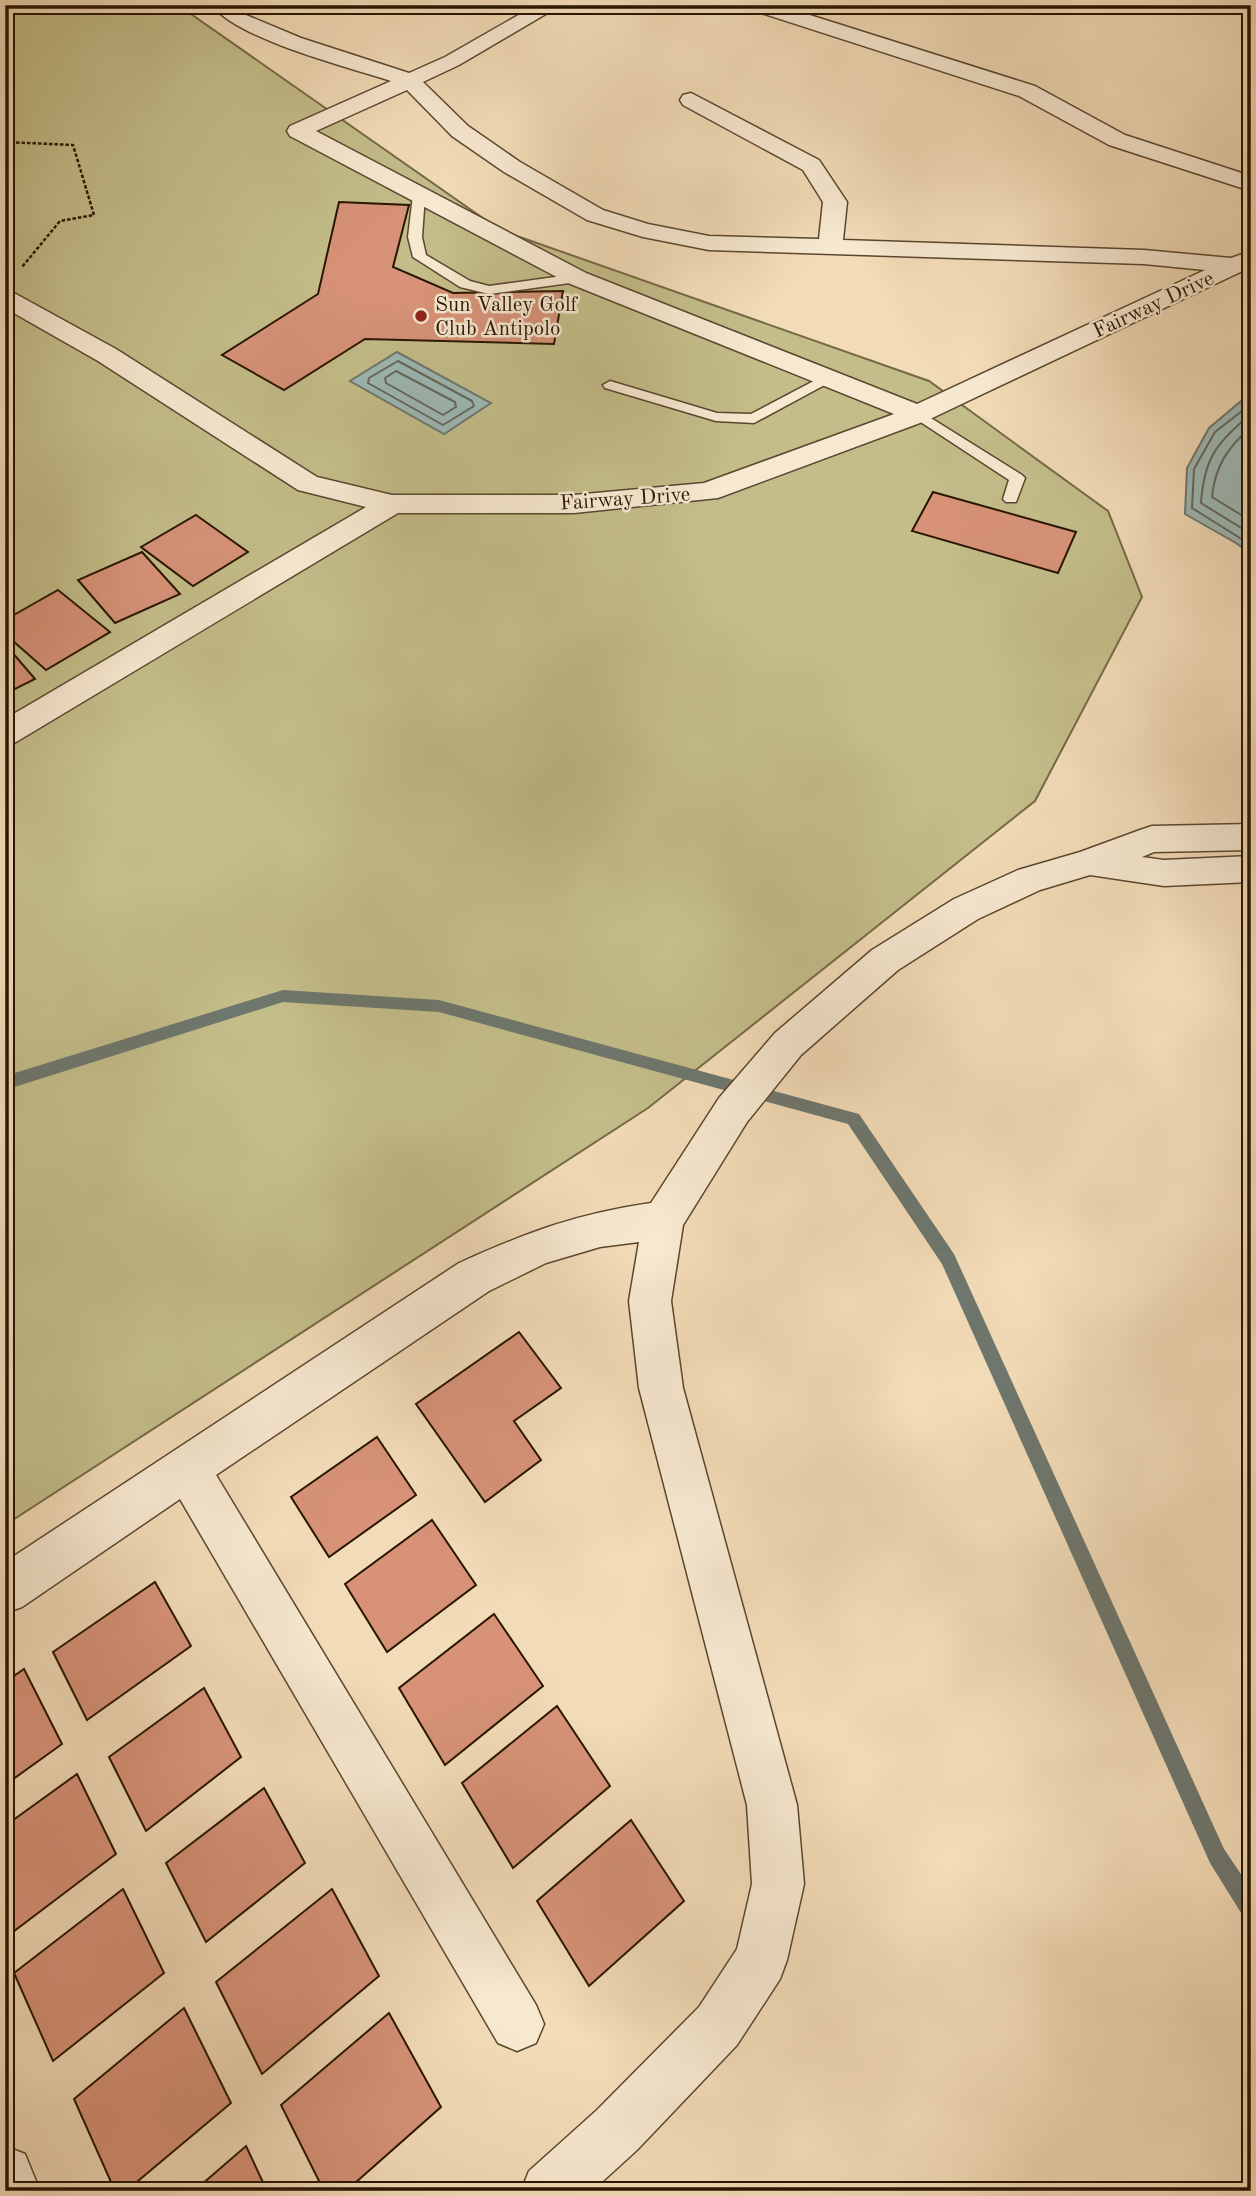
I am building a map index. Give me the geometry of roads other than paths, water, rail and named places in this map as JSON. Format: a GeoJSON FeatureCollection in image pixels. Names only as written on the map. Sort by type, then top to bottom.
{"type":"FeatureCollection","features":[{"type":"Feature","properties":{"kind":"street"},"geometry":{"type":"LineString","coordinates":[[222,5],[239,19],[294,42],[340,60],[409,80],[460,131],[512,167],[595,215],[643,230],[709,243],[1144,257],[1245,265]]}},
{"type":"Feature","properties":{"kind":"street"},"geometry":{"type":"LineString","coordinates":[[551,5],[452,61],[298,131],[577,278],[918,414]]}},
{"type":"Feature","properties":{"kind":"street"},"geometry":{"type":"LineString","coordinates":[[755,5],[857,35],[1027,91],[1117,141],[1251,184]]}},
{"type":"Feature","properties":{"kind":"street"},"geometry":{"type":"LineString","coordinates":[[691,100],[811,165],[835,202],[830,246]]}},
{"type":"Feature","properties":{"kind":"street"},"geometry":{"type":"LineString","coordinates":[[1086,256],[1140,281],[1155,303]]}},
{"type":"Feature","properties":{"kind":"street","name":"Fairway Drive"},"geometry":{"type":"LineString","coordinates":[[5,298],[107,355],[308,484],[392,504],[573,504],[708,492],[918,414],[1155,303],[1245,265]]}},
{"type":"Feature","properties":{"kind":"street"},"geometry":{"type":"LineString","coordinates":[[5,734],[392,504]]}},
{"type":"Feature","properties":{"kind":"street"},"geometry":{"type":"LineString","coordinates":[[549,2191],[617,2130],[718,2026],[761,1959],[778,1884],[772,1805],[661,1388],[650,1301],[663,1220],[733,1110],[788,1044],[885,960],[966,909],[1030,880],[1088,863],[1152,839],[1251,837]]}},
{"type":"Feature","properties":{"kind":"street"},"geometry":{"type":"LineString","coordinates":[[1088,863],[1164,873],[1251,869]]}},
{"type":"Feature","properties":{"kind":"street"},"geometry":{"type":"LineString","coordinates":[[5,1590],[474,1277],[538,1247],[600,1229],[663,1220]]}},
{"type":"Feature","properties":{"kind":"street"},"geometry":{"type":"LineString","coordinates":[[187,1468],[517,2024]]}},
{"type":"Feature","properties":{"kind":"street"},"geometry":{"type":"LineString","coordinates":[[5,2174],[12,2191]]}},
{"type":"Feature","properties":{"kind":"lane"},"geometry":{"type":"LineString","coordinates":[[419,195],[415,237],[420,257],[465,284],[489,290],[577,278]]}},
{"type":"Feature","properties":{"kind":"lane"},"geometry":{"type":"LineString","coordinates":[[610,385],[716,417],[754,419],[827,378]]}},
{"type":"Feature","properties":{"kind":"lane"},"geometry":{"type":"LineString","coordinates":[[918,414],[1017,478],[1011,499]]}},
{"type":"Feature","properties":{"kind":"water"},"geometry":{"type":"Polygon","coordinates":[[[397,352],[491,403],[444,434],[350,381],[397,352]]]}},
{"type":"Feature","properties":{"kind":"water"},"geometry":{"type":"Polygon","coordinates":[[[1247,396],[1251,397],[1251,554],[1185,514],[1187,468],[1209,428],[1247,396]]]}},
{"type":"Feature","properties":{"kind":"waterway"},"geometry":{"type":"LineString","coordinates":[[5,1083],[283,996],[439,1006],[853,1119],[948,1259],[1217,1856],[1251,1908]]}},
{"type":"Feature","properties":{"kind":"place","name":"Sun Valley Golf Club Antipolo"},"geometry":{"type":"Point","coordinates":[421,316]}}]}
